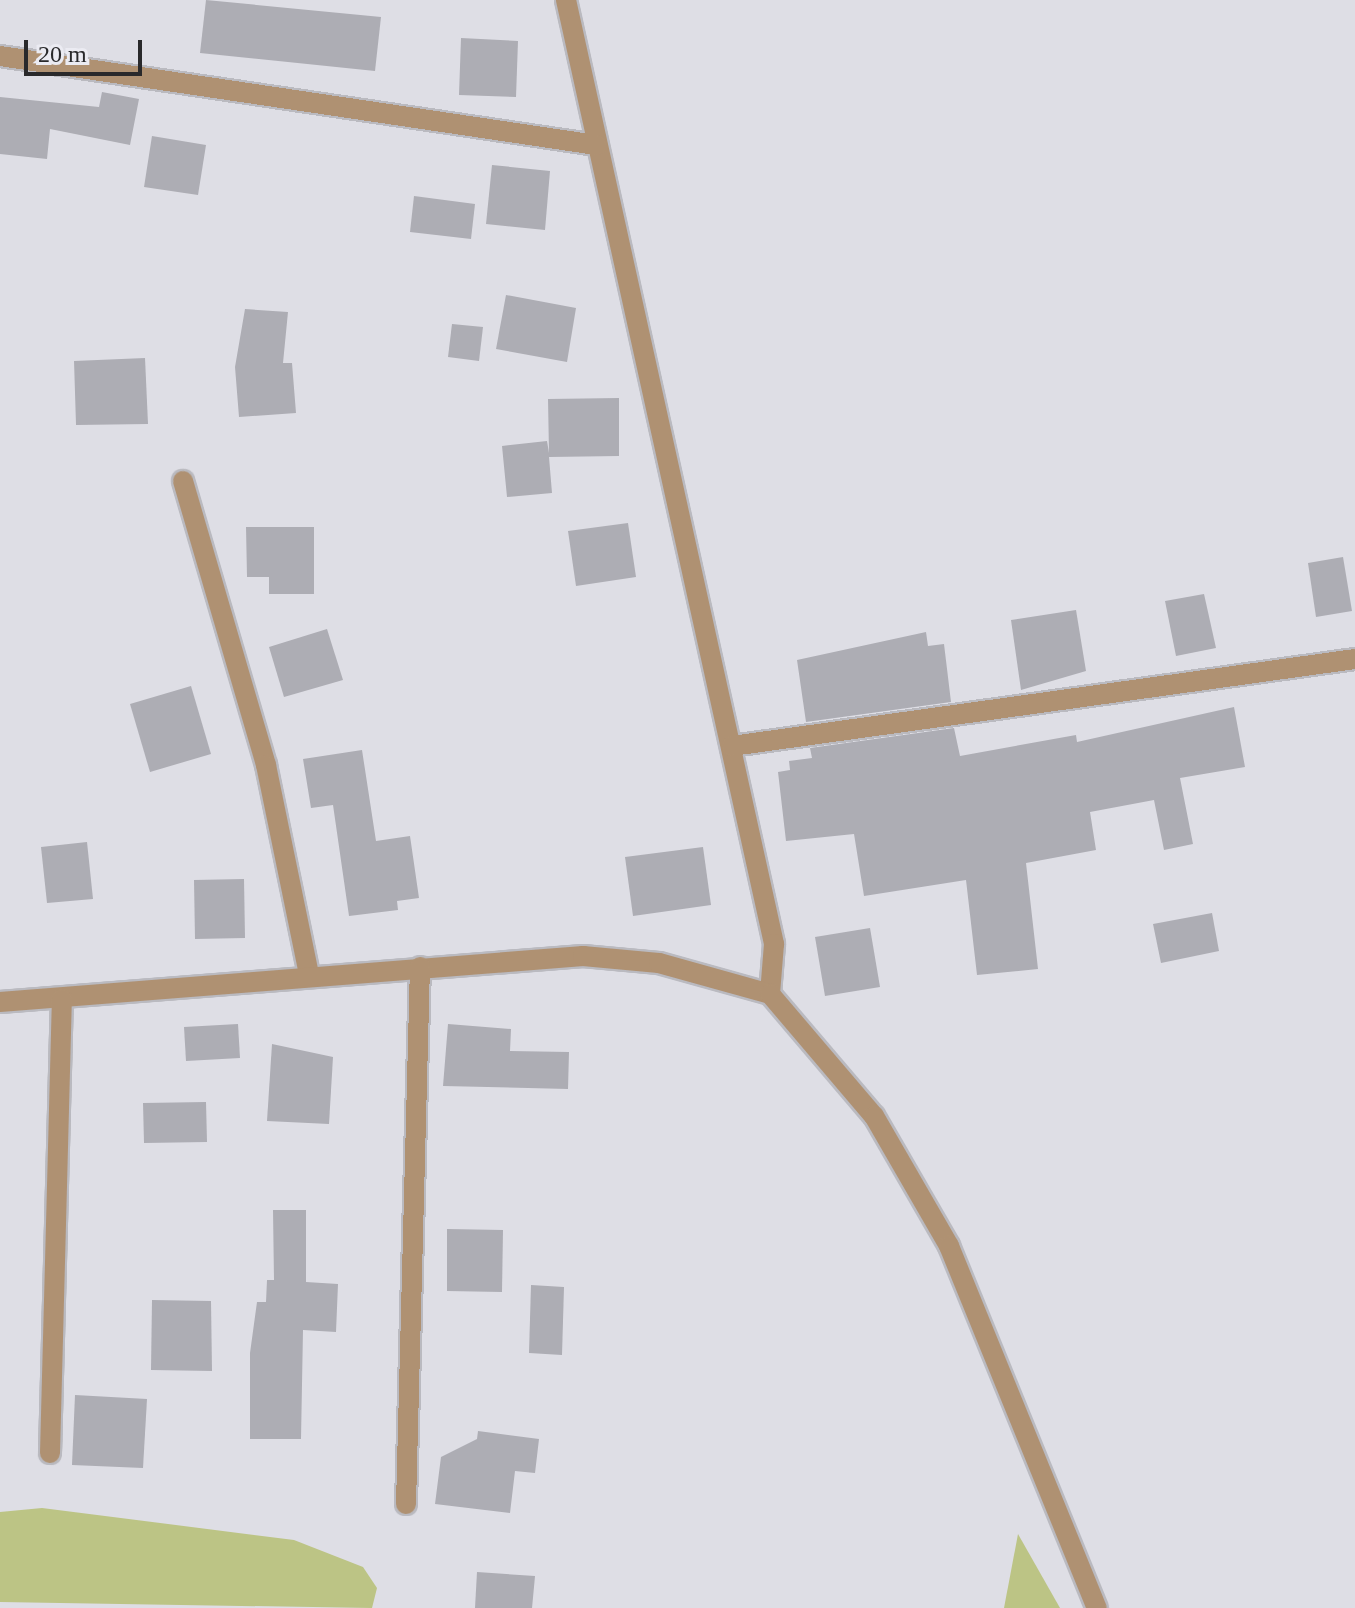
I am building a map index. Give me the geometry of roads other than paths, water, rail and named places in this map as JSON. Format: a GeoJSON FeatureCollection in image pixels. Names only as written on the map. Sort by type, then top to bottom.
{"type":"FeatureCollection","features":[{"type":"Feature","properties":{"kind":"street"},"geometry":{"type":"LineString","coordinates":[[566,0],[774,944],[770,994]]}},
{"type":"Feature","properties":{"kind":"street"},"geometry":{"type":"LineString","coordinates":[[0,56],[596,145]]}},
{"type":"Feature","properties":{"kind":"street"},"geometry":{"type":"LineString","coordinates":[[183,481],[266,765],[309,974]]}},
{"type":"Feature","properties":{"kind":"street"},"geometry":{"type":"LineString","coordinates":[[732,746],[1355,659]]}},
{"type":"Feature","properties":{"kind":"street"},"geometry":{"type":"LineString","coordinates":[[0,1002],[62,999],[309,974],[583,956],[659,963],[770,994],[874,1116],[949,1246],[1097,1608]]}},
{"type":"Feature","properties":{"kind":"street"},"geometry":{"type":"LineString","coordinates":[[406,1504],[420,967]]}},
{"type":"Feature","properties":{"kind":"street"},"geometry":{"type":"LineString","coordinates":[[50,1453],[62,999]]}}]}
